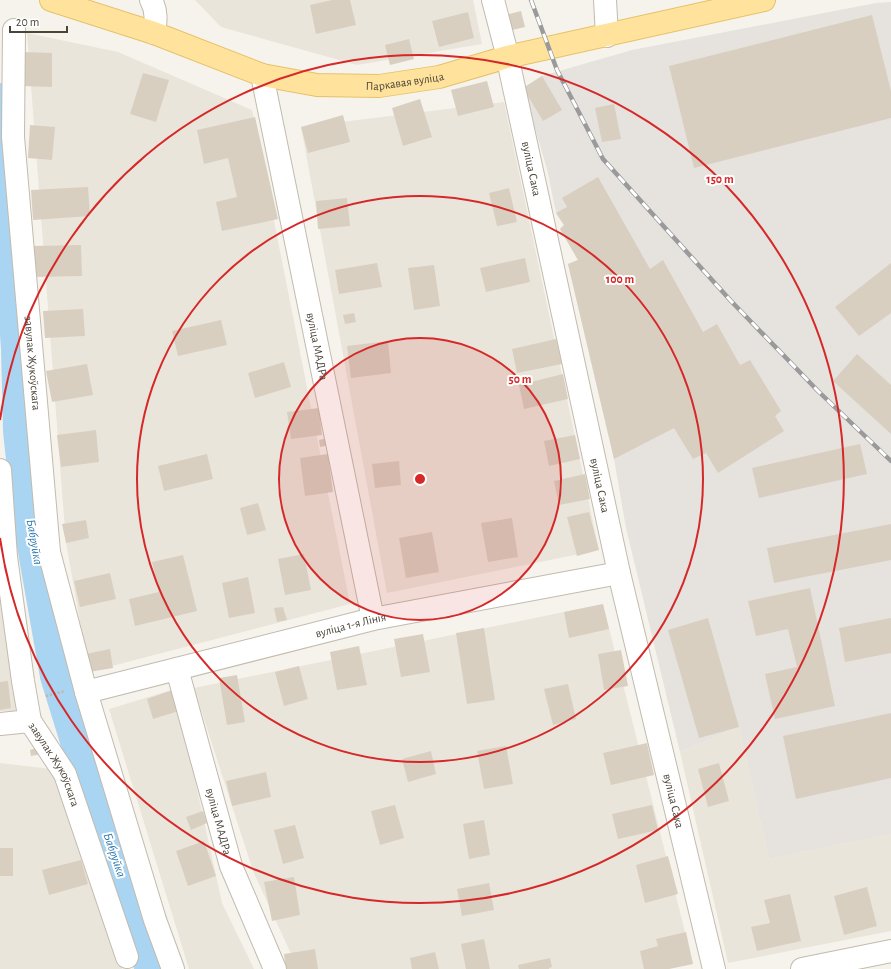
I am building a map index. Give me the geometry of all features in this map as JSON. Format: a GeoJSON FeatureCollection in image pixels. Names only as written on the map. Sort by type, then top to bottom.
{"type":"FeatureCollection","features":[{"type":"Feature","properties":{"kind":"main road","name":"Паркавая вуліца"},"geometry":{"type":"LineString","coordinates":[[51,0],[154,33],[262,75],[317,85],[379,86],[439,77],[507,57],[764,0]]}},
{"type":"Feature","properties":{"kind":"street"},"geometry":{"type":"LineString","coordinates":[[151,0],[155,8],[156,20],[154,33]]}},
{"type":"Feature","properties":{"kind":"street","name":"вуліца Сака"},"geometry":{"type":"LineString","coordinates":[[493,0],[507,57],[619,573],[714,969]]}},
{"type":"Feature","properties":{"kind":"street"},"geometry":{"type":"LineString","coordinates":[[605,0],[607,36]]}},
{"type":"Feature","properties":{"kind":"street","name":"завулак Жукоўскага"},"geometry":{"type":"LineString","coordinates":[[14,30],[13,137],[49,552],[76,691],[173,969]]}},
{"type":"Feature","properties":{"kind":"street","name":"вуліца МАДРа"},"geometry":{"type":"LineString","coordinates":[[262,75],[373,619]]}},
{"type":"Feature","properties":{"kind":"street","name":"завулак Жукоўскага"},"geometry":{"type":"LineString","coordinates":[[0,470],[6,556],[30,721],[65,774],[127,957]]}},
{"type":"Feature","properties":{"kind":"street","name":"вуліца 1-я Лінія"},"geometry":{"type":"LineString","coordinates":[[76,691],[176,669],[373,619],[619,573]]}},
{"type":"Feature","properties":{"kind":"street","name":"вуліца МАДРа"},"geometry":{"type":"LineString","coordinates":[[176,669],[232,866],[275,969]]}},
{"type":"Feature","properties":{"kind":"street"},"geometry":{"type":"LineString","coordinates":[[0,724],[30,721]]}},
{"type":"Feature","properties":{"kind":"street"},"geometry":{"type":"LineString","coordinates":[[802,969],[891,951]]}},
{"type":"Feature","properties":{"kind":"path"},"geometry":{"type":"LineString","coordinates":[[46,696],[76,691]]}},
{"type":"Feature","properties":{"kind":"shaded area"},"geometry":{"type":"Polygon","coordinates":[[[195,0],[473,0],[482,44],[357,65],[221,27],[195,0]]]}},
{"type":"Feature","properties":{"kind":"shaded area"},"geometry":{"type":"Polygon","coordinates":[[[891,2],[891,834],[769,859],[739,727],[680,752],[626,528],[614,459],[568,264],[578,260],[560,229],[564,225],[556,213],[547,169],[523,88],[542,76],[632,50],[876,3],[891,2]]]}},
{"type":"Feature","properties":{"kind":"shaded area"},"geometry":{"type":"Polygon","coordinates":[[[27,33],[118,52],[252,110],[350,604],[89,672],[66,543],[27,33]]]}},
{"type":"Feature","properties":{"kind":"shaded area"},"geometry":{"type":"Polygon","coordinates":[[[504,102],[599,550],[387,593],[301,127],[504,102]]]}},
{"type":"Feature","properties":{"kind":"shaded area"},"geometry":{"type":"Polygon","coordinates":[[[0,537],[16,711],[0,711],[0,537]]]}},
{"type":"Feature","properties":{"kind":"shaded area"},"geometry":{"type":"Polygon","coordinates":[[[603,604],[693,964],[667,969],[298,969],[253,871],[194,688],[603,604]]]}},
{"type":"Feature","properties":{"kind":"shaded area"},"geometry":{"type":"Polygon","coordinates":[[[175,689],[222,903],[254,969],[189,969],[109,709],[175,689]]]}},
{"type":"Feature","properties":{"kind":"shaded area"},"geometry":{"type":"Polygon","coordinates":[[[739,727],[769,859],[891,834],[891,931],[728,963],[680,752],[739,727]]]}},
{"type":"Feature","properties":{"kind":"shaded area"},"geometry":{"type":"Polygon","coordinates":[[[0,763],[51,769],[122,969],[0,969],[0,763]]]}},
{"type":"Feature","properties":{"kind":"building"},"geometry":{"type":"Polygon","coordinates":[[[332,0],[350,0],[356,25],[316,34],[310,5],[332,0]]]}},
{"type":"Feature","properties":{"kind":"building"},"geometry":{"type":"Polygon","coordinates":[[[521,11],[525,27],[508,31],[505,15],[521,11]]]}},
{"type":"Feature","properties":{"kind":"building"},"geometry":{"type":"Polygon","coordinates":[[[468,12],[474,38],[439,47],[432,21],[468,12]]]}},
{"type":"Feature","properties":{"kind":"building"},"geometry":{"type":"Polygon","coordinates":[[[872,15],[891,91],[891,118],[694,168],[669,66],[872,15]]]}},
{"type":"Feature","properties":{"kind":"building"},"geometry":{"type":"Polygon","coordinates":[[[409,39],[414,59],[390,65],[385,45],[409,39]]]}},
{"type":"Feature","properties":{"kind":"building"},"geometry":{"type":"Polygon","coordinates":[[[22,52],[52,53],[52,87],[21,86],[22,52]]]}},
{"type":"Feature","properties":{"kind":"building"},"geometry":{"type":"Polygon","coordinates":[[[143,73],[169,80],[156,122],[130,114],[143,73]]]}},
{"type":"Feature","properties":{"kind":"building"},"geometry":{"type":"Polygon","coordinates":[[[542,76],[562,110],[543,121],[523,88],[542,76]]]}},
{"type":"Feature","properties":{"kind":"building"},"geometry":{"type":"Polygon","coordinates":[[[487,81],[494,107],[458,116],[451,90],[487,81]]]}},
{"type":"Feature","properties":{"kind":"building"},"geometry":{"type":"Polygon","coordinates":[[[420,99],[432,137],[403,146],[392,108],[420,99]]]}},
{"type":"Feature","properties":{"kind":"building"},"geometry":{"type":"Polygon","coordinates":[[[614,104],[621,139],[602,142],[595,108],[614,104]]]}},
{"type":"Feature","properties":{"kind":"building"},"geometry":{"type":"Polygon","coordinates":[[[343,115],[350,142],[308,153],[301,127],[343,115]]]}},
{"type":"Feature","properties":{"kind":"building"},"geometry":{"type":"Polygon","coordinates":[[[255,117],[278,219],[222,231],[216,202],[237,197],[228,158],[204,164],[197,130],[255,117]]]}},
{"type":"Feature","properties":{"kind":"building"},"geometry":{"type":"Polygon","coordinates":[[[30,125],[55,127],[52,160],[28,158],[30,125]]]}},
{"type":"Feature","properties":{"kind":"building"},"geometry":{"type":"Polygon","coordinates":[[[598,177],[650,269],[663,260],[703,332],[717,324],[740,365],[750,360],[781,411],[775,416],[784,431],[718,473],[706,453],[693,459],[674,428],[614,459],[568,264],[578,260],[560,229],[564,225],[556,213],[567,207],[562,198],[598,177]]]}},
{"type":"Feature","properties":{"kind":"building"},"geometry":{"type":"Polygon","coordinates":[[[88,187],[90,216],[33,220],[31,190],[88,187]]]}},
{"type":"Feature","properties":{"kind":"building"},"geometry":{"type":"Polygon","coordinates":[[[509,188],[517,222],[497,226],[489,193],[509,188]]]}},
{"type":"Feature","properties":{"kind":"building"},"geometry":{"type":"Polygon","coordinates":[[[347,198],[350,226],[318,229],[316,201],[347,198]]]}},
{"type":"Feature","properties":{"kind":"building"},"geometry":{"type":"Polygon","coordinates":[[[81,245],[82,276],[34,277],[33,246],[81,245]]]}},
{"type":"Feature","properties":{"kind":"building"},"geometry":{"type":"Polygon","coordinates":[[[525,258],[530,282],[486,292],[480,268],[525,258]]]}},
{"type":"Feature","properties":{"kind":"building"},"geometry":{"type":"Polygon","coordinates":[[[377,263],[382,287],[339,294],[335,270],[377,263]]]}},
{"type":"Feature","properties":{"kind":"building"},"geometry":{"type":"Polygon","coordinates":[[[891,263],[891,313],[859,336],[835,307],[891,263]]]}},
{"type":"Feature","properties":{"kind":"building"},"geometry":{"type":"Polygon","coordinates":[[[434,265],[440,306],[414,310],[408,268],[434,265]]]}},
{"type":"Feature","properties":{"kind":"building"},"geometry":{"type":"Polygon","coordinates":[[[83,309],[85,336],[45,338],[43,311],[83,309]]]}},
{"type":"Feature","properties":{"kind":"building"},"geometry":{"type":"Polygon","coordinates":[[[354,313],[356,322],[345,324],[343,315],[354,313]]]}},
{"type":"Feature","properties":{"kind":"building"},"geometry":{"type":"Polygon","coordinates":[[[221,320],[227,345],[178,356],[172,331],[221,320]]]}},
{"type":"Feature","properties":{"kind":"building"},"geometry":{"type":"Polygon","coordinates":[[[556,339],[562,364],[517,373],[512,349],[556,339]]]}},
{"type":"Feature","properties":{"kind":"building"},"geometry":{"type":"Polygon","coordinates":[[[388,341],[391,373],[351,378],[347,346],[388,341]]]}},
{"type":"Feature","properties":{"kind":"building"},"geometry":{"type":"Polygon","coordinates":[[[857,354],[891,385],[891,434],[833,381],[857,354]]]}},
{"type":"Feature","properties":{"kind":"building"},"geometry":{"type":"Polygon","coordinates":[[[284,362],[291,387],[255,398],[248,373],[284,362]]]}},
{"type":"Feature","properties":{"kind":"building"},"geometry":{"type":"Polygon","coordinates":[[[87,364],[93,395],[52,402],[46,371],[87,364]]]}},
{"type":"Feature","properties":{"kind":"building"},"geometry":{"type":"Polygon","coordinates":[[[563,374],[568,399],[524,409],[519,385],[563,374]]]}},
{"type":"Feature","properties":{"kind":"building"},"geometry":{"type":"Polygon","coordinates":[[[319,408],[322,435],[291,439],[287,412],[319,408]]]}},
{"type":"Feature","properties":{"kind":"building"},"geometry":{"type":"Polygon","coordinates":[[[96,430],[99,462],[61,467],[57,435],[96,430]]]}},
{"type":"Feature","properties":{"kind":"building"},"geometry":{"type":"Polygon","coordinates":[[[575,435],[580,459],[549,466],[544,441],[575,435]]]}},
{"type":"Feature","properties":{"kind":"building"},"geometry":{"type":"Polygon","coordinates":[[[332,437],[333,444],[320,447],[319,440],[332,437]]]}},
{"type":"Feature","properties":{"kind":"building"},"geometry":{"type":"Polygon","coordinates":[[[860,444],[867,474],[759,498],[752,468],[860,444]]]}},
{"type":"Feature","properties":{"kind":"building"},"geometry":{"type":"Polygon","coordinates":[[[207,454],[213,479],[164,491],[158,466],[207,454]]]}},
{"type":"Feature","properties":{"kind":"building"},"geometry":{"type":"Polygon","coordinates":[[[328,454],[333,492],[305,496],[300,458],[328,454]]]}},
{"type":"Feature","properties":{"kind":"building"},"geometry":{"type":"Polygon","coordinates":[[[399,461],[401,485],[375,488],[372,464],[399,461]]]}},
{"type":"Feature","properties":{"kind":"building"},"geometry":{"type":"Polygon","coordinates":[[[585,474],[590,499],[559,505],[554,481],[585,474]]]}},
{"type":"Feature","properties":{"kind":"building"},"geometry":{"type":"Polygon","coordinates":[[[258,503],[266,530],[247,535],[240,508],[258,503]]]}},
{"type":"Feature","properties":{"kind":"building"},"geometry":{"type":"Polygon","coordinates":[[[589,512],[599,550],[577,556],[567,517],[589,512]]]}},
{"type":"Feature","properties":{"kind":"building"},"geometry":{"type":"Polygon","coordinates":[[[512,518],[518,557],[488,562],[481,523],[512,518]]]}},
{"type":"Feature","properties":{"kind":"building"},"geometry":{"type":"Polygon","coordinates":[[[86,520],[89,538],[66,543],[62,524],[86,520]]]}},
{"type":"Feature","properties":{"kind":"building"},"geometry":{"type":"Polygon","coordinates":[[[891,524],[891,560],[774,583],[767,548],[891,524]]]}},
{"type":"Feature","properties":{"kind":"building"},"geometry":{"type":"Polygon","coordinates":[[[432,532],[439,572],[406,578],[399,538],[432,532]]]}},
{"type":"Feature","properties":{"kind":"building"},"geometry":{"type":"Polygon","coordinates":[[[304,554],[311,590],[285,595],[278,559],[304,554]]]}},
{"type":"Feature","properties":{"kind":"building"},"geometry":{"type":"Polygon","coordinates":[[[183,555],[197,611],[135,626],[129,599],[159,592],[152,562],[183,555]]]}},
{"type":"Feature","properties":{"kind":"building"},"geometry":{"type":"Polygon","coordinates":[[[110,573],[116,599],[80,607],[74,581],[110,573]]]}},
{"type":"Feature","properties":{"kind":"building"},"geometry":{"type":"Polygon","coordinates":[[[248,577],[255,613],[229,618],[222,583],[248,577]]]}},
{"type":"Feature","properties":{"kind":"building"},"geometry":{"type":"Polygon","coordinates":[[[810,588],[835,706],[775,719],[765,674],[797,667],[788,629],[756,636],[748,601],[810,588]]]}},
{"type":"Feature","properties":{"kind":"building"},"geometry":{"type":"Polygon","coordinates":[[[603,604],[609,629],[569,638],[564,612],[603,604]]]}},
{"type":"Feature","properties":{"kind":"building"},"geometry":{"type":"Polygon","coordinates":[[[283,607],[287,620],[277,622],[274,608],[283,607]]]}},
{"type":"Feature","properties":{"kind":"building"},"geometry":{"type":"Polygon","coordinates":[[[708,618],[739,727],[699,738],[668,630],[708,618]]]}},
{"type":"Feature","properties":{"kind":"building"},"geometry":{"type":"Polygon","coordinates":[[[891,618],[891,653],[845,662],[839,628],[891,618]]]}},
{"type":"Feature","properties":{"kind":"building"},"geometry":{"type":"Polygon","coordinates":[[[484,628],[495,700],[467,704],[456,633],[484,628]]]}},
{"type":"Feature","properties":{"kind":"building"},"geometry":{"type":"Polygon","coordinates":[[[423,634],[430,672],[401,677],[394,639],[423,634]]]}},
{"type":"Feature","properties":{"kind":"building"},"geometry":{"type":"Polygon","coordinates":[[[359,646],[367,685],[337,690],[330,652],[359,646]]]}},
{"type":"Feature","properties":{"kind":"building"},"geometry":{"type":"Polygon","coordinates":[[[110,649],[113,668],[89,672],[86,654],[110,649]]]}},
{"type":"Feature","properties":{"kind":"building"},"geometry":{"type":"Polygon","coordinates":[[[621,650],[628,686],[604,690],[598,654],[621,650]]]}},
{"type":"Feature","properties":{"kind":"building"},"geometry":{"type":"Polygon","coordinates":[[[299,666],[308,699],[284,706],[275,672],[299,666]]]}},
{"type":"Feature","properties":{"kind":"building"},"geometry":{"type":"Polygon","coordinates":[[[237,675],[245,722],[227,725],[219,678],[237,675]]]}},
{"type":"Feature","properties":{"kind":"building"},"geometry":{"type":"Polygon","coordinates":[[[8,681],[11,708],[0,710],[0,682],[8,681]]]}},
{"type":"Feature","properties":{"kind":"building"},"geometry":{"type":"Polygon","coordinates":[[[568,684],[576,719],[553,725],[544,689],[568,684]]]}},
{"type":"Feature","properties":{"kind":"building"},"geometry":{"type":"Polygon","coordinates":[[[175,689],[182,710],[153,719],[147,699],[175,689]]]}},
{"type":"Feature","properties":{"kind":"building"},"geometry":{"type":"Polygon","coordinates":[[[891,713],[891,778],[796,799],[783,736],[891,713]]]}},
{"type":"Feature","properties":{"kind":"building"},"geometry":{"type":"Polygon","coordinates":[[[647,743],[654,775],[611,785],[603,753],[647,743]]]}},
{"type":"Feature","properties":{"kind":"building"},"geometry":{"type":"Polygon","coordinates":[[[506,746],[513,784],[484,789],[477,751],[506,746]]]}},
{"type":"Feature","properties":{"kind":"building"},"geometry":{"type":"Polygon","coordinates":[[[39,747],[41,754],[31,756],[30,750],[39,747]]]}},
{"type":"Feature","properties":{"kind":"building"},"geometry":{"type":"Polygon","coordinates":[[[431,751],[436,774],[408,782],[402,759],[431,751]]]}},
{"type":"Feature","properties":{"kind":"building"},"geometry":{"type":"Polygon","coordinates":[[[719,763],[729,801],[708,807],[698,769],[719,763]]]}},
{"type":"Feature","properties":{"kind":"building"},"geometry":{"type":"Polygon","coordinates":[[[266,772],[271,797],[232,806],[226,781],[266,772]]]}},
{"type":"Feature","properties":{"kind":"building"},"geometry":{"type":"Polygon","coordinates":[[[395,805],[404,838],[380,845],[371,811],[395,805]]]}},
{"type":"Feature","properties":{"kind":"building"},"geometry":{"type":"Polygon","coordinates":[[[652,805],[658,830],[618,839],[612,814],[652,805]]]}},
{"type":"Feature","properties":{"kind":"building"},"geometry":{"type":"Polygon","coordinates":[[[203,811],[207,823],[191,830],[186,817],[203,811]]]}},
{"type":"Feature","properties":{"kind":"building"},"geometry":{"type":"Polygon","coordinates":[[[484,820],[490,855],[469,859],[463,824],[484,820]]]}},
{"type":"Feature","properties":{"kind":"building"},"geometry":{"type":"Polygon","coordinates":[[[295,825],[304,858],[283,864],[274,830],[295,825]]]}},
{"type":"Feature","properties":{"kind":"building"},"geometry":{"type":"Polygon","coordinates":[[[204,841],[216,876],[188,886],[176,851],[204,841]]]}},
{"type":"Feature","properties":{"kind":"building"},"geometry":{"type":"Polygon","coordinates":[[[0,848],[13,848],[13,876],[0,876],[0,848]]]}},
{"type":"Feature","properties":{"kind":"building"},"geometry":{"type":"Polygon","coordinates":[[[668,856],[678,894],[645,903],[636,865],[668,856]]]}},
{"type":"Feature","properties":{"kind":"building"},"geometry":{"type":"Polygon","coordinates":[[[81,860],[88,884],[49,895],[42,870],[81,860]]]}},
{"type":"Feature","properties":{"kind":"building"},"geometry":{"type":"Polygon","coordinates":[[[294,877],[300,915],[272,921],[264,882],[294,877]]]}},
{"type":"Feature","properties":{"kind":"building"},"geometry":{"type":"Polygon","coordinates":[[[489,883],[494,910],[462,916],[457,889],[489,883]]]}},
{"type":"Feature","properties":{"kind":"building"},"geometry":{"type":"Polygon","coordinates":[[[867,887],[877,926],[844,935],[834,896],[867,887]]]}},
{"type":"Feature","properties":{"kind":"building"},"geometry":{"type":"Polygon","coordinates":[[[790,894],[801,941],[757,951],[751,927],[770,923],[764,900],[790,894]]]}},
{"type":"Feature","properties":{"kind":"building"},"geometry":{"type":"Polygon","coordinates":[[[686,932],[693,964],[669,969],[644,969],[640,951],[658,946],[656,939],[686,932]]]}},
{"type":"Feature","properties":{"kind":"building"},"geometry":{"type":"Polygon","coordinates":[[[484,939],[490,969],[466,969],[461,944],[484,939]]]}},
{"type":"Feature","properties":{"kind":"building"},"geometry":{"type":"Polygon","coordinates":[[[315,949],[318,969],[286,969],[284,954],[315,949]]]}},
{"type":"Feature","properties":{"kind":"building"},"geometry":{"type":"Polygon","coordinates":[[[435,952],[439,969],[412,969],[410,958],[435,952]]]}},
{"type":"Feature","properties":{"kind":"building"},"geometry":{"type":"Polygon","coordinates":[[[550,958],[552,967],[549,969],[519,969],[518,965],[550,958]]]}},
{"type":"Feature","properties":{"kind":"waterway","name":"Бабруйка"},"geometry":{"type":"LineString","coordinates":[[0,100],[18,348],[20,431],[30,523],[57,676],[91,786],[122,874],[152,969]]}},
{"type":"Feature","properties":{"kind":"waterway"},"geometry":{"type":"LineString","coordinates":[[140,969],[147,952]]}},
{"type":"Feature","properties":{"kind":"railway"},"geometry":{"type":"LineString","coordinates":[[531,0],[557,70],[603,159],[731,301],[818,391],[891,461]]}}]}
